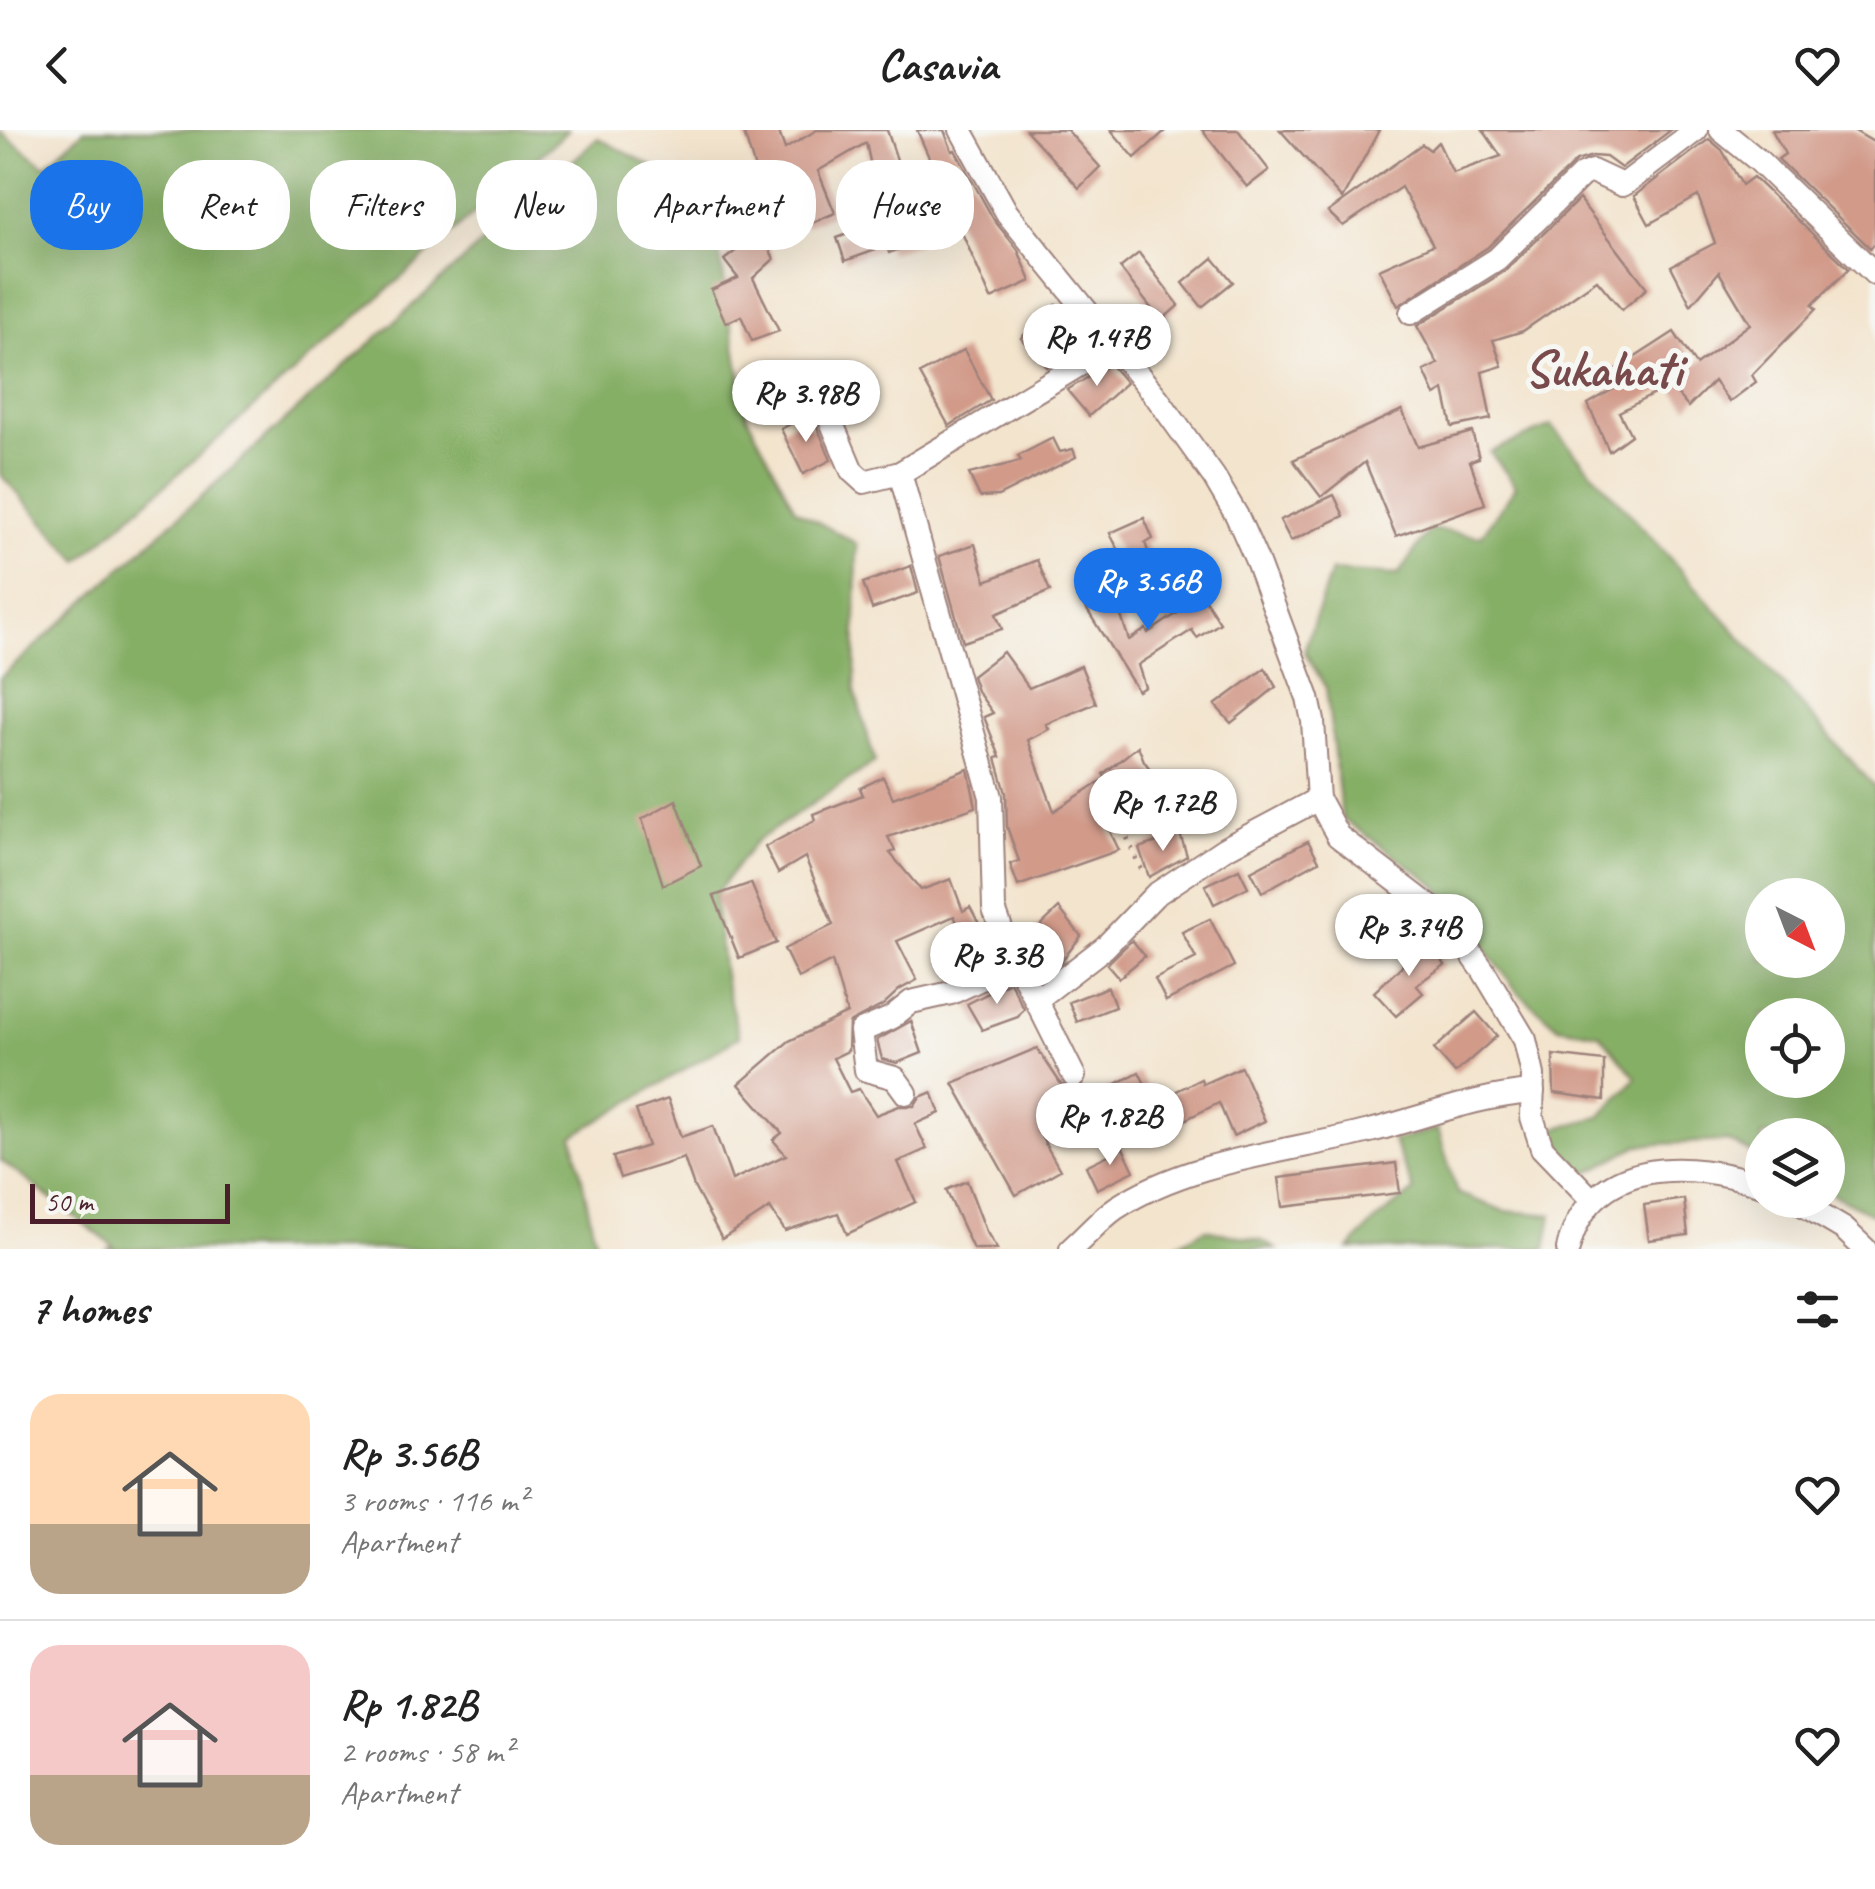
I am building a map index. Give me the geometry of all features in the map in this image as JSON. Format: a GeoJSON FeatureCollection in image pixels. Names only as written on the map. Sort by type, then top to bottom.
{"type":"FeatureCollection","features":[{"type":"Feature","properties":{"kind":"street"},"geometry":{"type":"LineString","coordinates":[[961,130],[1007,213],[1114,344],[1214,477],[1237,516],[1308,698],[1318,799],[1338,836],[1428,906],[1458,936],[1525,1040],[1533,1075],[1532,1116],[1542,1148],[1592,1200]]}},
{"type":"Feature","properties":{"kind":"street"},"geometry":{"type":"LineString","coordinates":[[1412,313],[1497,260],[1582,175],[1592,171],[1622,185],[1696,130]]}},
{"type":"Feature","properties":{"kind":"street"},"geometry":{"type":"LineString","coordinates":[[1721,130],[1774,175],[1875,274]]}},
{"type":"Feature","properties":{"kind":"street"},"geometry":{"type":"LineString","coordinates":[[817,388],[852,471],[864,482],[900,473],[1114,344]]}},
{"type":"Feature","properties":{"kind":"street"},"geometry":{"type":"LineString","coordinates":[[900,473],[991,798],[994,909],[1016,962],[1074,1076]]}},
{"type":"Feature","properties":{"kind":"street"},"geometry":{"type":"LineString","coordinates":[[1036,1000],[1104,947],[1155,895],[1224,849],[1318,799]]}},
{"type":"Feature","properties":{"kind":"street"},"geometry":{"type":"LineString","coordinates":[[906,1093],[896,1078],[866,1070],[861,1031],[891,1018],[911,1002],[951,993],[1016,962]]}},
{"type":"Feature","properties":{"kind":"street"},"geometry":{"type":"LineString","coordinates":[[1071,1249],[1115,1209],[1168,1182],[1246,1157],[1312,1146],[1491,1095],[1533,1092]]}},
{"type":"Feature","properties":{"kind":"street"},"geometry":{"type":"LineString","coordinates":[[1568,1249],[1572,1228],[1592,1200],[1620,1178],[1661,1169],[1745,1180]]}},
{"type":"Feature","properties":{"kind":"street"},"geometry":{"type":"LineString","coordinates":[[1825,1218],[1865,1249]]}},
{"type":"Feature","properties":{"kind":"path"},"geometry":{"type":"LineString","coordinates":[[1118,819],[1155,895]]}},
{"type":"Feature","properties":{"kind":"green space"},"geometry":{"type":"Polygon","coordinates":[[[84,130],[568,130],[535,160],[476,160],[476,212],[456,229],[456,160],[310,160],[310,250],[433,250],[79,561],[0,474],[0,131],[37,160],[30,160],[30,250],[143,250],[143,160],[52,160],[84,130]]]}},
{"type":"Feature","properties":{"kind":"green space"},"geometry":{"type":"Polygon","coordinates":[[[598,138],[640,160],[617,160],[617,250],[719,250],[747,416],[795,509],[857,544],[855,691],[875,762],[755,842],[714,896],[725,982],[739,1037],[573,1136],[597,1249],[108,1249],[113,1246],[0,1160],[0,678],[476,248],[597,250],[597,160],[574,160],[598,138]]]}},
{"type":"Feature","properties":{"kind":"green space"},"geometry":{"type":"Polygon","coordinates":[[[1551,426],[1875,787],[1875,1216],[1845,1201],[1845,1118],[1745,1118],[1745,1150],[1728,1141],[1639,1145],[1572,1181],[1552,1129],[1600,1117],[1636,1078],[1600,1034],[1558,1027],[1518,992],[1435,884],[1342,818],[1326,688],[1304,651],[1331,571],[1398,575],[1430,529],[1481,536],[1516,486],[1490,452],[1551,426]]]}},
{"type":"Feature","properties":{"kind":"green space"},"geometry":{"type":"Polygon","coordinates":[[[1438,1129],[1457,1193],[1505,1211],[1552,1215],[1546,1249],[1349,1249],[1374,1222],[1414,1191],[1393,1141],[1438,1129]]]}},
{"type":"Feature","properties":{"kind":"green space"},"geometry":{"type":"Polygon","coordinates":[[[1205,1229],[1262,1241],[1276,1249],[1170,1249],[1205,1229]]]}},
{"type":"Feature","properties":{"kind":"building"},"geometry":{"type":"Polygon","coordinates":[[[743,130],[778,130],[785,149],[817,130],[887,130],[897,160],[870,160],[866,143],[818,171],[835,213],[816,221],[816,160],[752,160],[743,130]]]}},
{"type":"Feature","properties":{"kind":"building"},"geometry":{"type":"Polygon","coordinates":[[[917,130],[944,130],[952,151],[961,160],[930,160],[917,130]]]}},
{"type":"Feature","properties":{"kind":"building"},"geometry":{"type":"Polygon","coordinates":[[[1026,130],[1067,130],[1100,167],[1079,188],[1026,130]]]}},
{"type":"Feature","properties":{"kind":"building"},"geometry":{"type":"Polygon","coordinates":[[[1111,130],[1166,130],[1135,158],[1111,130]]]}},
{"type":"Feature","properties":{"kind":"building"},"geometry":{"type":"Polygon","coordinates":[[[1202,130],[1238,130],[1269,170],[1247,187],[1202,130]]]}},
{"type":"Feature","properties":{"kind":"building"},"geometry":{"type":"Polygon","coordinates":[[[1280,130],[1379,130],[1342,199],[1280,130]]]}},
{"type":"Feature","properties":{"kind":"building"},"geometry":{"type":"Polygon","coordinates":[[[1483,130],[1671,130],[1621,168],[1606,157],[1576,161],[1488,247],[1398,306],[1379,269],[1433,245],[1401,187],[1343,226],[1328,212],[1422,144],[1430,150],[1438,142],[1453,173],[1501,156],[1483,130]]]}},
{"type":"Feature","properties":{"kind":"building"},"geometry":{"type":"Polygon","coordinates":[[[1772,130],[1853,130],[1875,143],[1875,244],[1870,248],[1778,159],[1785,154],[1772,130]]]}},
{"type":"Feature","properties":{"kind":"building"},"geometry":{"type":"Polygon","coordinates":[[[1709,139],[1722,150],[1742,185],[1753,177],[1849,269],[1752,375],[1756,382],[1729,402],[1714,381],[1688,407],[1670,386],[1619,412],[1631,435],[1609,451],[1588,404],[1625,382],[1617,369],[1674,332],[1696,365],[1750,324],[1719,272],[1691,305],[1671,266],[1715,243],[1698,196],[1649,224],[1634,196],[1709,139]]]}},
{"type":"Feature","properties":{"kind":"building"},"geometry":{"type":"Polygon","coordinates":[[[974,184],[994,220],[1018,250],[1031,281],[991,299],[970,250],[974,250],[974,184]]]}},
{"type":"Feature","properties":{"kind":"building"},"geometry":{"type":"Polygon","coordinates":[[[1579,199],[1647,288],[1622,310],[1597,280],[1523,331],[1493,340],[1502,366],[1482,372],[1491,419],[1452,427],[1444,390],[1435,395],[1424,371],[1438,364],[1417,326],[1505,271],[1579,199]]]}},
{"type":"Feature","properties":{"kind":"building"},"geometry":{"type":"Polygon","coordinates":[[[737,250],[770,250],[774,259],[753,278],[779,331],[752,341],[741,316],[726,323],[711,290],[738,278],[724,260],[737,250]]]}},
{"type":"Feature","properties":{"kind":"building"},"geometry":{"type":"Polygon","coordinates":[[[841,250],[876,250],[845,261],[841,250]]]}},
{"type":"Feature","properties":{"kind":"building"},"geometry":{"type":"Polygon","coordinates":[[[1139,253],[1179,305],[1161,321],[1120,268],[1139,253]]]}},
{"type":"Feature","properties":{"kind":"building"},"geometry":{"type":"Polygon","coordinates":[[[1213,258],[1233,282],[1202,307],[1183,283],[1213,258]]]}},
{"type":"Feature","properties":{"kind":"building"},"geometry":{"type":"Polygon","coordinates":[[[1056,305],[1089,341],[1047,367],[1021,338],[1056,305]]]}},
{"type":"Feature","properties":{"kind":"building"},"geometry":{"type":"Polygon","coordinates":[[[964,350],[991,400],[949,426],[920,374],[964,350]]]}},
{"type":"Feature","properties":{"kind":"building"},"geometry":{"type":"Polygon","coordinates":[[[1110,364],[1126,383],[1089,416],[1067,390],[1110,364]]]}},
{"type":"Feature","properties":{"kind":"building"},"geometry":{"type":"Polygon","coordinates":[[[1402,410],[1418,447],[1472,432],[1479,458],[1470,461],[1485,504],[1396,536],[1365,462],[1321,497],[1293,460],[1402,410]]]}},
{"type":"Feature","properties":{"kind":"building"},"geometry":{"type":"Polygon","coordinates":[[[804,417],[810,428],[816,424],[831,460],[803,474],[781,429],[804,417]]]}},
{"type":"Feature","properties":{"kind":"building"},"geometry":{"type":"Polygon","coordinates":[[[1053,438],[1060,452],[1073,449],[1076,457],[998,496],[980,497],[969,474],[1021,461],[1018,456],[1053,438]]]}},
{"type":"Feature","properties":{"kind":"building"},"geometry":{"type":"Polygon","coordinates":[[[1334,495],[1344,516],[1291,541],[1280,520],[1334,495]]]}},
{"type":"Feature","properties":{"kind":"building"},"geometry":{"type":"Polygon","coordinates":[[[1144,518],[1153,539],[1145,543],[1158,580],[1123,592],[1116,570],[1126,566],[1110,533],[1144,518]]]}},
{"type":"Feature","properties":{"kind":"building"},"geometry":{"type":"Polygon","coordinates":[[[975,544],[986,581],[1037,560],[1050,591],[996,614],[1002,629],[963,642],[939,556],[975,544]]]}},
{"type":"Feature","properties":{"kind":"building"},"geometry":{"type":"Polygon","coordinates":[[[911,566],[918,593],[872,609],[863,583],[911,566]]]}},
{"type":"Feature","properties":{"kind":"building"},"geometry":{"type":"Polygon","coordinates":[[[1114,595],[1129,640],[1146,629],[1148,633],[1203,596],[1220,623],[1197,638],[1192,630],[1138,665],[1145,687],[1138,691],[1084,605],[1114,595]]]}},
{"type":"Feature","properties":{"kind":"building"},"geometry":{"type":"Polygon","coordinates":[[[1003,652],[1029,688],[1081,666],[1096,703],[1046,724],[1049,729],[1028,740],[1054,811],[1106,778],[1103,774],[1138,746],[1159,781],[1106,823],[1119,850],[1018,886],[1010,864],[1019,861],[1007,827],[1006,793],[996,758],[1000,757],[984,717],[993,713],[977,691],[972,676],[1003,652]]]}},
{"type":"Feature","properties":{"kind":"building"},"geometry":{"type":"Polygon","coordinates":[[[1265,668],[1276,687],[1231,723],[1215,705],[1265,668]]]}},
{"type":"Feature","properties":{"kind":"building"},"geometry":{"type":"Polygon","coordinates":[[[968,769],[976,807],[888,837],[895,851],[890,853],[921,890],[951,879],[963,911],[970,907],[996,955],[978,964],[954,916],[897,941],[917,980],[849,1023],[848,1051],[833,1058],[850,1092],[859,1089],[876,1115],[899,1106],[914,1106],[920,1097],[932,1092],[940,1113],[915,1124],[927,1149],[898,1162],[916,1202],[847,1234],[838,1213],[785,1231],[770,1208],[722,1239],[694,1187],[684,1158],[620,1178],[613,1157],[648,1146],[636,1110],[668,1099],[681,1137],[713,1126],[732,1180],[786,1155],[773,1140],[782,1133],[739,1084],[789,1041],[847,1013],[832,961],[798,978],[784,949],[833,925],[805,857],[778,873],[765,847],[815,820],[813,814],[863,795],[860,788],[883,777],[893,798],[968,769]]]}},
{"type":"Feature","properties":{"kind":"building"},"geometry":{"type":"Polygon","coordinates":[[[676,800],[701,866],[663,885],[642,819],[676,800]]]}},
{"type":"Feature","properties":{"kind":"building"},"geometry":{"type":"Polygon","coordinates":[[[1180,834],[1187,856],[1149,877],[1139,848],[1180,834]]]}},
{"type":"Feature","properties":{"kind":"building"},"geometry":{"type":"Polygon","coordinates":[[[1308,841],[1319,861],[1262,892],[1251,871],[1308,841]]]}},
{"type":"Feature","properties":{"kind":"building"},"geometry":{"type":"Polygon","coordinates":[[[1239,869],[1248,887],[1214,904],[1205,885],[1239,869]]]}},
{"type":"Feature","properties":{"kind":"building"},"geometry":{"type":"Polygon","coordinates":[[[751,883],[776,943],[739,958],[714,896],[751,883]]]}},
{"type":"Feature","properties":{"kind":"building"},"geometry":{"type":"Polygon","coordinates":[[[1059,908],[1081,936],[1048,972],[1034,932],[1059,908]]]}},
{"type":"Feature","properties":{"kind":"building"},"geometry":{"type":"Polygon","coordinates":[[[1210,919],[1234,966],[1166,1001],[1155,979],[1196,958],[1182,932],[1210,919]]]}},
{"type":"Feature","properties":{"kind":"building"},"geometry":{"type":"Polygon","coordinates":[[[1132,940],[1145,956],[1119,978],[1107,964],[1132,940]]]}},
{"type":"Feature","properties":{"kind":"building"},"geometry":{"type":"Polygon","coordinates":[[[1430,943],[1445,965],[1416,985],[1423,993],[1396,1016],[1374,992],[1404,964],[1402,961],[1430,943]]]}},
{"type":"Feature","properties":{"kind":"building"},"geometry":{"type":"Polygon","coordinates":[[[1010,982],[1024,1009],[1018,1017],[982,1030],[967,1004],[1010,982]]]}},
{"type":"Feature","properties":{"kind":"building"},"geometry":{"type":"Polygon","coordinates":[[[1108,987],[1115,1007],[1077,1022],[1069,1002],[1108,987]]]}},
{"type":"Feature","properties":{"kind":"building"},"geometry":{"type":"Polygon","coordinates":[[[1476,1012],[1497,1036],[1455,1073],[1434,1049],[1476,1012]]]}},
{"type":"Feature","properties":{"kind":"building"},"geometry":{"type":"Polygon","coordinates":[[[911,1021],[922,1053],[897,1063],[882,1059],[877,1040],[911,1021]]]}},
{"type":"Feature","properties":{"kind":"building"},"geometry":{"type":"Polygon","coordinates":[[[1037,1048],[1061,1084],[1091,1114],[1042,1138],[1060,1170],[1016,1195],[953,1083],[1037,1048]]]}},
{"type":"Feature","properties":{"kind":"building"},"geometry":{"type":"Polygon","coordinates":[[[1553,1055],[1604,1061],[1604,1100],[1554,1093],[1553,1055]]]}},
{"type":"Feature","properties":{"kind":"building"},"geometry":{"type":"Polygon","coordinates":[[[1241,1067],[1265,1121],[1233,1136],[1219,1103],[1176,1124],[1172,1117],[1108,1145],[1088,1099],[1139,1072],[1154,1102],[1201,1079],[1203,1084],[1241,1067]]]}},
{"type":"Feature","properties":{"kind":"building"},"geometry":{"type":"Polygon","coordinates":[[[1123,1148],[1134,1171],[1097,1189],[1086,1166],[1123,1148]]]}},
{"type":"Feature","properties":{"kind":"building"},"geometry":{"type":"Polygon","coordinates":[[[1396,1163],[1400,1193],[1283,1207],[1279,1178],[1396,1163]]]}},
{"type":"Feature","properties":{"kind":"building"},"geometry":{"type":"Polygon","coordinates":[[[967,1181],[997,1249],[973,1249],[946,1190],[967,1181]]]}},
{"type":"Feature","properties":{"kind":"building"},"geometry":{"type":"Polygon","coordinates":[[[1684,1199],[1688,1235],[1649,1240],[1644,1205],[1684,1199]]]}},
{"type":"Feature","properties":{"kind":"district","name":"Sukahati"},"geometry":{"type":"Point","coordinates":[1603,369]}}]}
